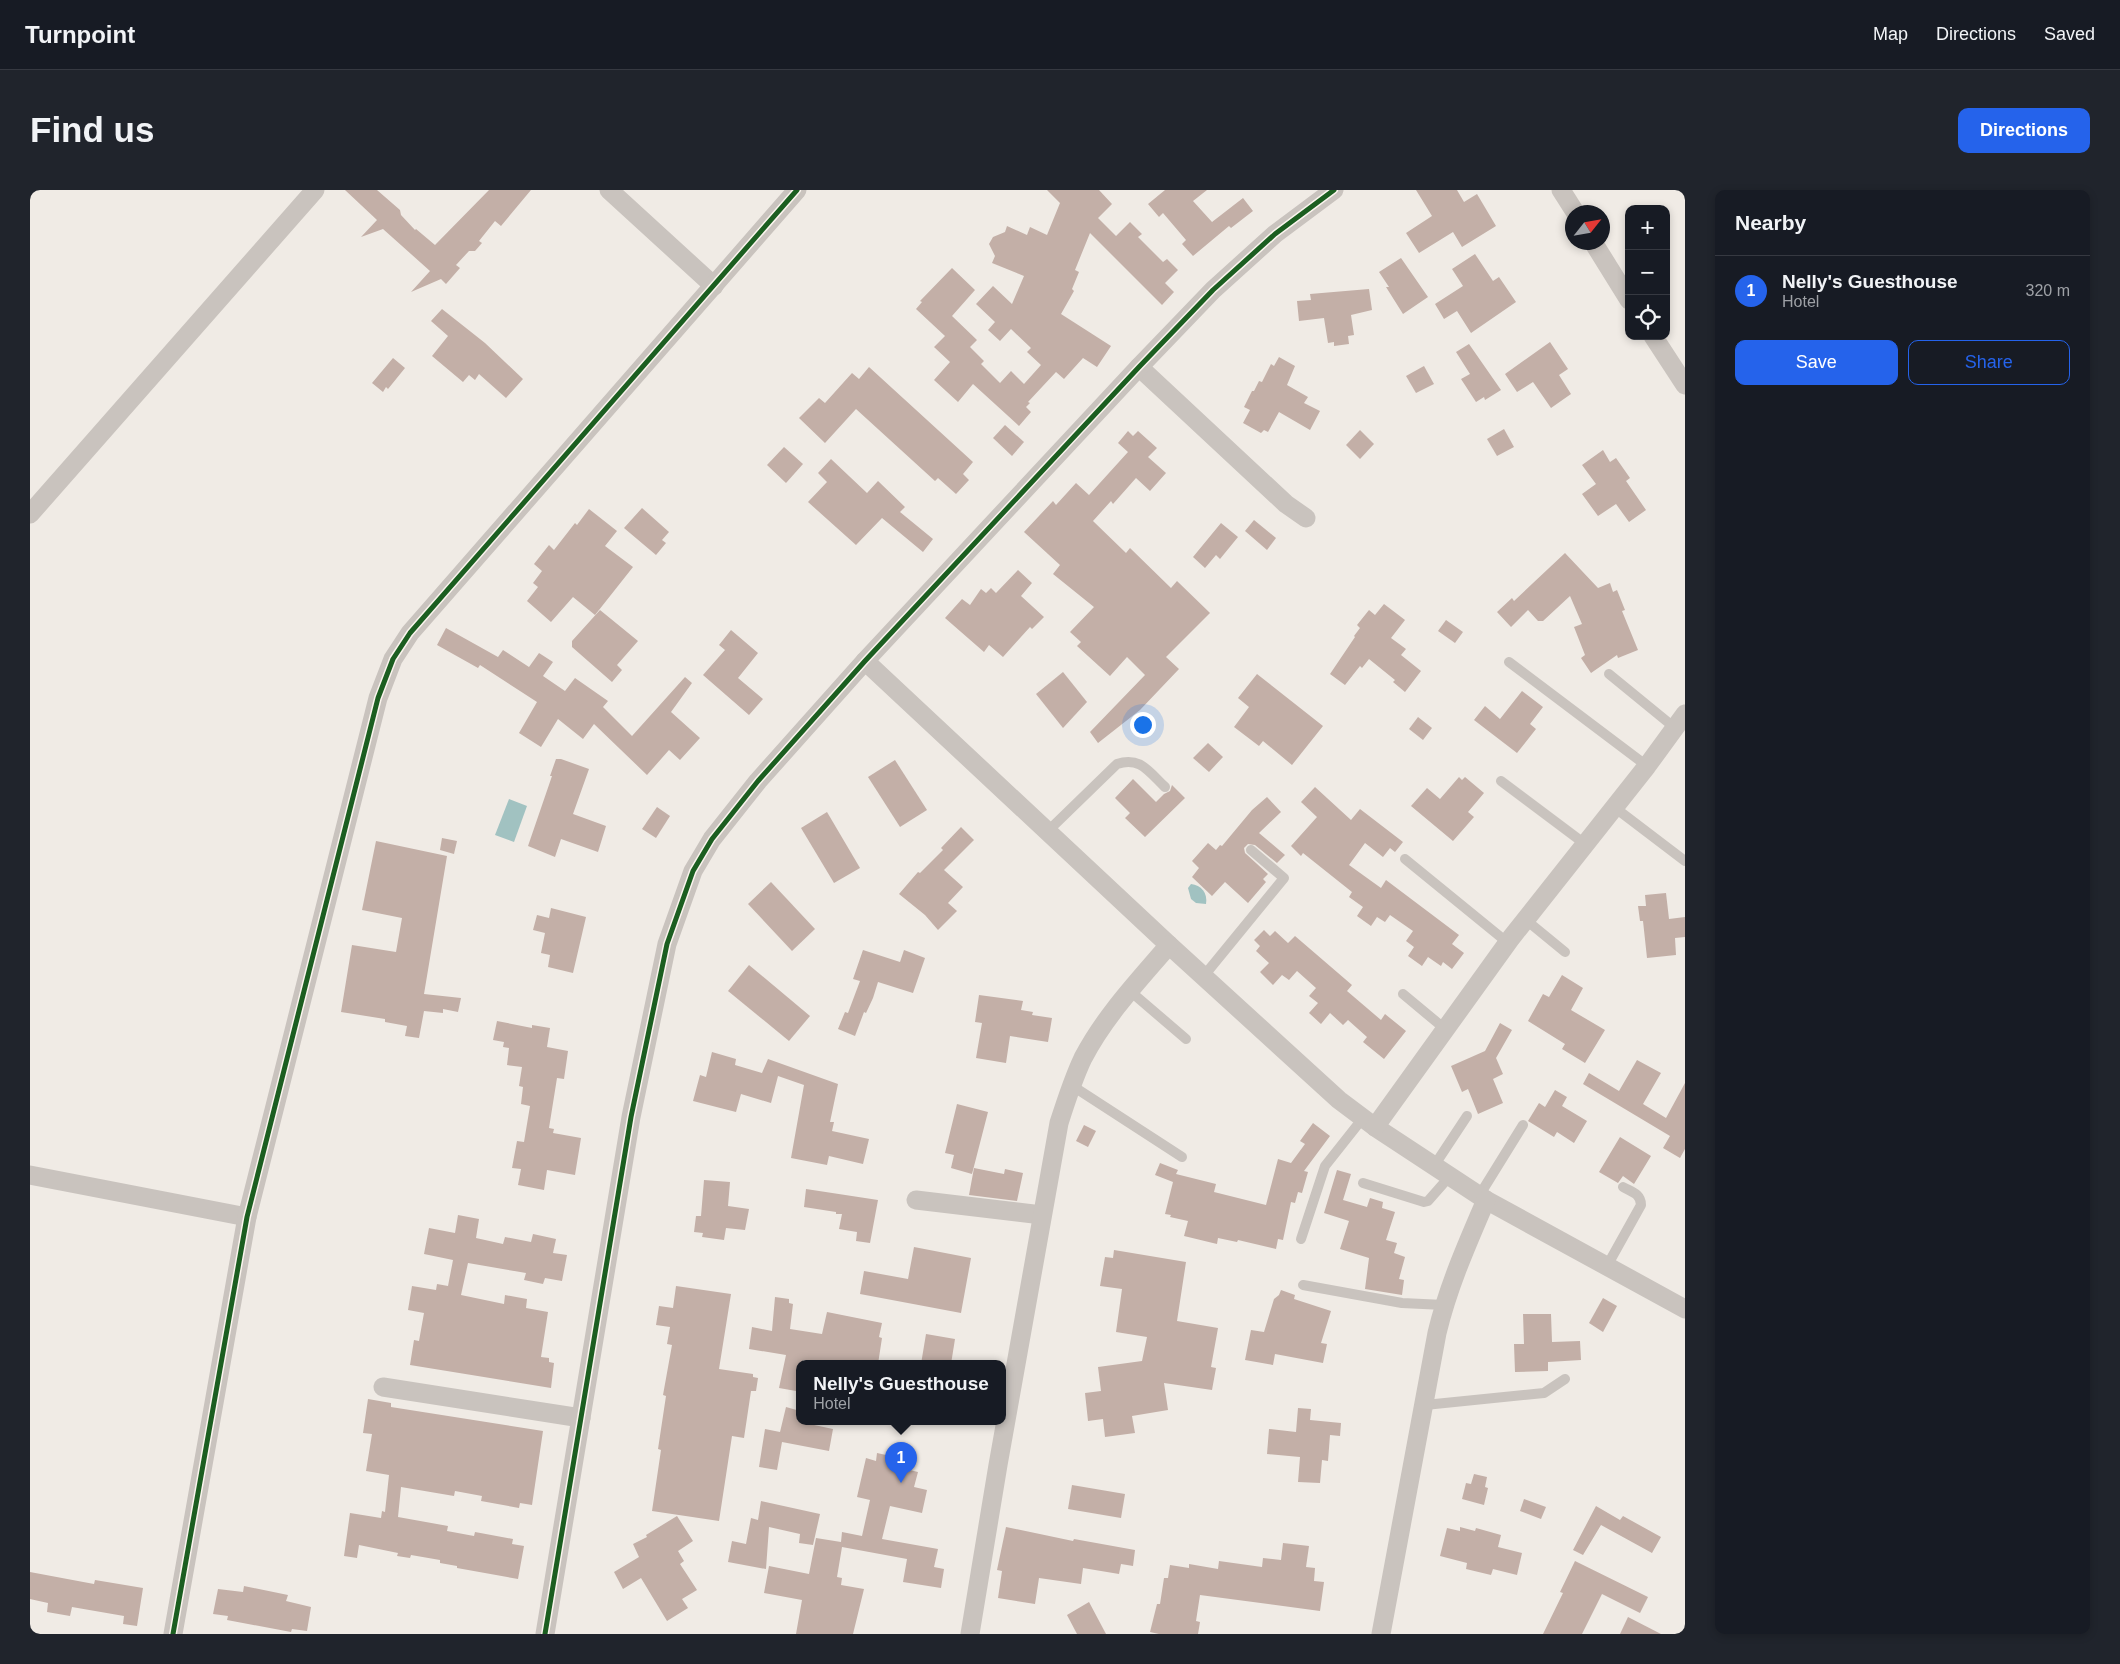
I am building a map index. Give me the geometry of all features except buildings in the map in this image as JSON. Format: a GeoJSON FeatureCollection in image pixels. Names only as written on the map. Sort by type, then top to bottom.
{"type":"FeatureCollection","features":[{"type":"Feature","properties":{"kind":"street"},"geometry":{"type":"LineString","coordinates":[[30,514],[315,190]]}},
{"type":"Feature","properties":{"kind":"street"},"geometry":{"type":"LineString","coordinates":[[610,190],[714,286]]}},
{"type":"Feature","properties":{"kind":"street"},"geometry":{"type":"LineString","coordinates":[[173,1634],[247,1217],[378,698],[393,658],[410,633],[797,190]]}},
{"type":"Feature","properties":{"kind":"street"},"geometry":{"type":"LineString","coordinates":[[544,1634],[632,1117],[667,944],[693,871],[712,839],[758,781],[865,661],[1139,367],[1213,290],[1275,234],[1334,190]]}},
{"type":"Feature","properties":{"kind":"street"},"geometry":{"type":"LineString","coordinates":[[1561,190],[1571,205]]}},
{"type":"Feature","properties":{"kind":"street"},"geometry":{"type":"LineString","coordinates":[[1598,250],[1626,295]]}},
{"type":"Feature","properties":{"kind":"street"},"geometry":{"type":"LineString","coordinates":[[1656,340],[1685,385]]}},
{"type":"Feature","properties":{"kind":"street"},"geometry":{"type":"LineString","coordinates":[[1139,367],[1286,504],[1306,518]]}},
{"type":"Feature","properties":{"kind":"street"},"geometry":{"type":"LineString","coordinates":[[865,661],[1169,946],[1317,1081],[1369,1123],[1482,1198],[1685,1309]]}},
{"type":"Feature","properties":{"kind":"street"},"geometry":{"type":"LineString","coordinates":[[1369,1123],[1446,1029],[1508,943],[1680,721]]}},
{"type":"Feature","properties":{"kind":"street"},"geometry":{"type":"LineString","coordinates":[[1006,1424],[1059,1123],[1071,1085],[1094,1039],[1130,991],[1169,946]]}},
{"type":"Feature","properties":{"kind":"street"},"geometry":{"type":"LineString","coordinates":[[30,1175],[247,1217]]}},
{"type":"Feature","properties":{"kind":"street"},"geometry":{"type":"LineString","coordinates":[[1381,1634],[1437,1333],[1444,1305],[1482,1198]]}},
{"type":"Feature","properties":{"kind":"street"},"geometry":{"type":"LineString","coordinates":[[916,1200],[1042,1214]]}},
{"type":"Feature","properties":{"kind":"street"},"geometry":{"type":"LineString","coordinates":[[383,1387],[581,1418]]}},
{"type":"Feature","properties":{"kind":"street"},"geometry":{"type":"LineString","coordinates":[[970,1634],[1006,1425]]}},
{"type":"Feature","properties":{"kind":"lane"},"geometry":{"type":"LineString","coordinates":[[1509,662],[1647,766]]}},
{"type":"Feature","properties":{"kind":"lane"},"geometry":{"type":"LineString","coordinates":[[1609,674],[1680,721]]}},
{"type":"Feature","properties":{"kind":"lane"},"geometry":{"type":"LineString","coordinates":[[1048,831],[1118,764],[1128,760],[1140,763],[1165,786]]}},
{"type":"Feature","properties":{"kind":"lane"},"geometry":{"type":"LineString","coordinates":[[1501,782],[1584,844]]}},
{"type":"Feature","properties":{"kind":"lane"},"geometry":{"type":"LineString","coordinates":[[1614,807],[1685,861]]}},
{"type":"Feature","properties":{"kind":"lane"},"geometry":{"type":"LineString","coordinates":[[1203,977],[1284,878],[1251,850]]}},
{"type":"Feature","properties":{"kind":"lane"},"geometry":{"type":"LineString","coordinates":[[1405,859],[1508,943]]}},
{"type":"Feature","properties":{"kind":"lane"},"geometry":{"type":"LineString","coordinates":[[1526,920],[1566,952]]}},
{"type":"Feature","properties":{"kind":"lane"},"geometry":{"type":"LineString","coordinates":[[1130,991],[1186,1039]]}},
{"type":"Feature","properties":{"kind":"lane"},"geometry":{"type":"LineString","coordinates":[[1403,994],[1446,1029]]}},
{"type":"Feature","properties":{"kind":"lane"},"geometry":{"type":"LineString","coordinates":[[1071,1085],[1182,1157]]}},
{"type":"Feature","properties":{"kind":"lane"},"geometry":{"type":"LineString","coordinates":[[1362,1183],[1424,1202],[1428,1201],[1467,1116]]}},
{"type":"Feature","properties":{"kind":"lane"},"geometry":{"type":"LineString","coordinates":[[1301,1239],[1325,1166],[1369,1123]]}},
{"type":"Feature","properties":{"kind":"lane"},"geometry":{"type":"LineString","coordinates":[[1482,1198],[1523,1124]]}},
{"type":"Feature","properties":{"kind":"lane"},"geometry":{"type":"LineString","coordinates":[[1607,1266],[1641,1205],[1638,1195],[1623,1187]]}},
{"type":"Feature","properties":{"kind":"lane"},"geometry":{"type":"LineString","coordinates":[[1303,1285],[1402,1303],[1444,1305]]}},
{"type":"Feature","properties":{"kind":"lane"},"geometry":{"type":"LineString","coordinates":[[1425,1405],[1544,1393],[1565,1379]]}},
{"type":"Feature","properties":{"kind":"water"},"geometry":{"type":"Polygon","coordinates":[[[509,799],[527,806],[514,842],[495,835],[509,799]]]}},
{"type":"Feature","properties":{"kind":"water"},"geometry":{"type":"Polygon","coordinates":[[[1191,884],[1203,890],[1206,896],[1206,904],[1196,903],[1191,899],[1188,888],[1191,884]]]}},
{"type":"Feature","properties":{"kind":"cycle path"},"geometry":{"type":"LineString","coordinates":[[173,1634],[247,1217],[378,698],[393,659],[410,633],[797,190]]}},
{"type":"Feature","properties":{"kind":"cycle path"},"geometry":{"type":"LineString","coordinates":[[545,1634],[631,1117],[667,944],[693,871],[712,839],[758,781],[865,661],[1139,367],[1213,290],[1275,234],[1334,190]]}},
{"type":"Feature","properties":{"kind":"place","name":"Nelly's Guesthouse"},"geometry":{"type":"Point","coordinates":[901,1483]}}]}
